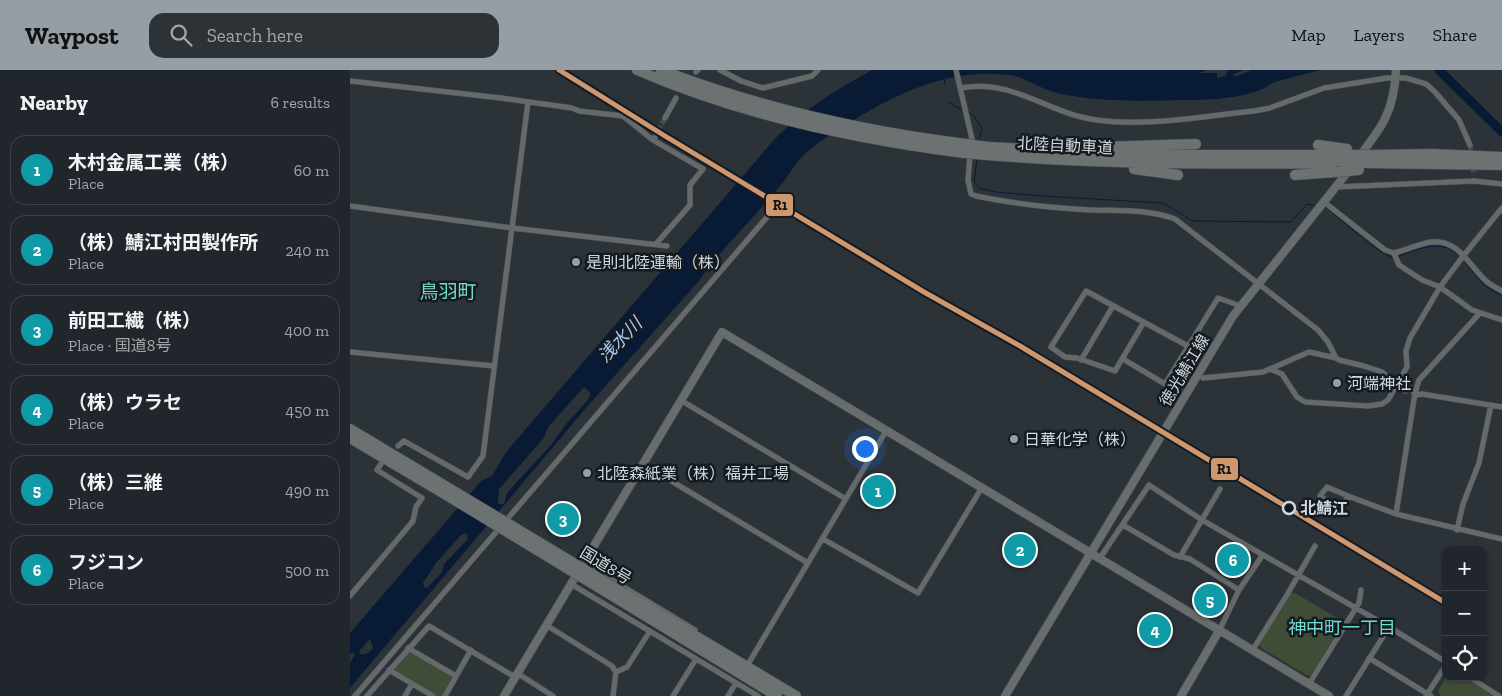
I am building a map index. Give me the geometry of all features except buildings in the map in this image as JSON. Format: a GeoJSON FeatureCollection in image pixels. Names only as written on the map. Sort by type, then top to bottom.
{"type":"FeatureCollection","features":[{"type":"Feature","properties":{"kind":"highway","name":"北陸自動車道"},"geometry":{"type":"LineString","coordinates":[[637,70],[687,89],[866,139],[1140,164],[1349,156],[1366,160],[1470,164],[1500,161]]}},
{"type":"Feature","properties":{"kind":"highway","name":"北陸自動車道"},"geometry":{"type":"LineString","coordinates":[[661,70],[776,113],[965,149]]}},
{"type":"Feature","properties":{"kind":"highway"},"geometry":{"type":"LineString","coordinates":[[1019,154],[1196,144]]}},
{"type":"Feature","properties":{"kind":"highway"},"geometry":{"type":"LineString","coordinates":[[1318,146],[1366,160]]}},
{"type":"Feature","properties":{"kind":"highway"},"geometry":{"type":"LineString","coordinates":[[1019,154],[1178,175]]}},
{"type":"Feature","properties":{"kind":"highway","name":"北陸自動車道"},"geometry":{"type":"LineString","coordinates":[[1366,160],[1463,155],[1500,161]]}},
{"type":"Feature","properties":{"kind":"highway"},"geometry":{"type":"LineString","coordinates":[[1295,175],[1336,172],[1366,160]]}},
{"type":"Feature","properties":{"kind":"highway","name":"国道8号"},"geometry":{"type":"LineString","coordinates":[[350,429],[777,696]]}},
{"type":"Feature","properties":{"kind":"highway","name":"国道8号"},"geometry":{"type":"LineString","coordinates":[[350,438],[455,496]]}},
{"type":"Feature","properties":{"kind":"highway","name":"国道8号"},"geometry":{"type":"LineString","coordinates":[[623,598],[748,664],[796,696]]}},
{"type":"Feature","properties":{"kind":"street"},"geometry":{"type":"LineString","coordinates":[[720,70],[741,81],[762,88],[812,76],[818,70]]}},
{"type":"Feature","properties":{"kind":"street"},"geometry":{"type":"LineString","coordinates":[[956,70],[972,139],[968,180],[972,194],[1006,203],[1040,207],[1150,212],[1164,215],[1175,220],[1318,330],[1328,342],[1336,358]]}},
{"type":"Feature","properties":{"kind":"street"},"geometry":{"type":"LineString","coordinates":[[961,88],[979,85],[996,87],[1084,118],[1109,122],[1130,122],[1254,111],[1270,108],[1324,88],[1387,78],[1396,74],[1416,80],[1435,92],[1459,120],[1470,145]]}},
{"type":"Feature","properties":{"kind":"street","name":"徳光鯖江線"},"geometry":{"type":"LineString","coordinates":[[1005,696],[1233,316],[1375,137],[1386,118],[1393,100],[1396,74]]}},
{"type":"Feature","properties":{"kind":"street"},"geometry":{"type":"LineString","coordinates":[[350,81],[528,102],[623,116],[703,169],[690,185],[690,205],[656,244]]}},
{"type":"Feature","properties":{"kind":"street"},"geometry":{"type":"LineString","coordinates":[[665,118],[676,98]]}},
{"type":"Feature","properties":{"kind":"street"},"geometry":{"type":"LineString","coordinates":[[398,446],[404,441],[468,477],[483,456],[528,102]]}},
{"type":"Feature","properties":{"kind":"street"},"geometry":{"type":"LineString","coordinates":[[1474,175],[1474,181]]}},
{"type":"Feature","properties":{"kind":"street"},"geometry":{"type":"LineString","coordinates":[[1335,187],[1474,181],[1502,184]]}},
{"type":"Feature","properties":{"kind":"street"},"geometry":{"type":"LineString","coordinates":[[1324,202],[1385,250],[1394,253],[1429,242],[1436,242],[1456,248],[1482,278],[1502,291]]}},
{"type":"Feature","properties":{"kind":"street"},"geometry":{"type":"LineString","coordinates":[[350,206],[512,228],[667,246]]}},
{"type":"Feature","properties":{"kind":"street"},"geometry":{"type":"LineString","coordinates":[[1270,369],[1282,374],[1297,397],[1305,402],[1368,406],[1382,404],[1388,400],[1407,367],[1406,351],[1410,338],[1440,287],[1502,208]]}},
{"type":"Feature","properties":{"kind":"street"},"geometry":{"type":"LineString","coordinates":[[355,696],[774,209]]}},
{"type":"Feature","properties":{"kind":"street"},"geometry":{"type":"LineString","coordinates":[[1394,253],[1398,265],[1422,280],[1440,287],[1479,314],[1502,320]]}},
{"type":"Feature","properties":{"kind":"street"},"geometry":{"type":"LineString","coordinates":[[1144,322],[1115,371],[1081,360],[1064,357],[1050,347],[1086,291],[1113,306],[1144,322],[1188,346]]}},
{"type":"Feature","properties":{"kind":"street"},"geometry":{"type":"LineString","coordinates":[[1123,358],[1165,384],[1218,298],[1241,306]]}},
{"type":"Feature","properties":{"kind":"street"},"geometry":{"type":"LineString","coordinates":[[1081,360],[1113,306]]}},
{"type":"Feature","properties":{"kind":"street"},"geometry":{"type":"LineString","coordinates":[[1396,514],[1415,394],[1419,380],[1479,314]]}},
{"type":"Feature","properties":{"kind":"street"},"geometry":{"type":"LineString","coordinates":[[504,696],[722,332],[1328,696]]}},
{"type":"Feature","properties":{"kind":"street"},"geometry":{"type":"LineString","coordinates":[[350,352],[494,366]]}},
{"type":"Feature","properties":{"kind":"street"},"geometry":{"type":"LineString","coordinates":[[1202,378],[1263,372],[1309,352],[1382,372],[1405,391],[1410,389],[1415,394],[1502,407]]}},
{"type":"Feature","properties":{"kind":"street"},"geometry":{"type":"LineString","coordinates":[[682,401],[846,499]]}},
{"type":"Feature","properties":{"kind":"street"},"geometry":{"type":"LineString","coordinates":[[1457,530],[1463,504],[1479,463],[1491,405]]}},
{"type":"Feature","properties":{"kind":"street"},"geometry":{"type":"LineString","coordinates":[[584,563],[748,664],[886,431]]}},
{"type":"Feature","properties":{"kind":"street"},"geometry":{"type":"LineString","coordinates":[[350,596],[413,521],[416,507],[422,498],[377,470],[381,464]]}},
{"type":"Feature","properties":{"kind":"street"},"geometry":{"type":"LineString","coordinates":[[643,464],[808,563]]}},
{"type":"Feature","properties":{"kind":"street"},"geometry":{"type":"LineString","coordinates":[[1100,558],[1124,525],[1148,485],[1202,520],[1388,627],[1442,661]]}},
{"type":"Feature","properties":{"kind":"street"},"geometry":{"type":"LineString","coordinates":[[1348,496],[1340,510],[1320,496],[1327,487],[1396,514],[1457,530],[1502,539]]}},
{"type":"Feature","properties":{"kind":"street"},"geometry":{"type":"LineString","coordinates":[[823,539],[918,593],[982,489]]}},
{"type":"Feature","properties":{"kind":"street"},"geometry":{"type":"LineString","coordinates":[[1180,557],[1220,489]]}},
{"type":"Feature","properties":{"kind":"street"},"geometry":{"type":"LineString","coordinates":[[1124,525],[1174,555],[1190,559],[1239,590]]}},
{"type":"Feature","properties":{"kind":"street"},"geometry":{"type":"LineString","coordinates":[[1252,651],[1315,546]]}},
{"type":"Feature","properties":{"kind":"street"},"geometry":{"type":"LineString","coordinates":[[1181,696],[1219,631],[1239,590],[1262,556]]}},
{"type":"Feature","properties":{"kind":"street"},"geometry":{"type":"LineString","coordinates":[[571,584],[758,696]]}},
{"type":"Feature","properties":{"kind":"street"},"geometry":{"type":"LineString","coordinates":[[1309,684],[1359,603],[1361,590]]}},
{"type":"Feature","properties":{"kind":"street"},"geometry":{"type":"LineString","coordinates":[[546,625],[605,660],[616,672],[613,696]]}},
{"type":"Feature","properties":{"kind":"street"},"geometry":{"type":"LineString","coordinates":[[368,696],[429,626],[553,696]]}},
{"type":"Feature","properties":{"kind":"street"},"geometry":{"type":"LineString","coordinates":[[1346,696],[1388,627]]}},
{"type":"Feature","properties":{"kind":"street"},"geometry":{"type":"LineString","coordinates":[[616,672],[627,667],[650,631]]}},
{"type":"Feature","properties":{"kind":"street"},"geometry":{"type":"LineString","coordinates":[[408,648],[456,676]]}},
{"type":"Feature","properties":{"kind":"street"},"geometry":{"type":"LineString","coordinates":[[445,696],[472,650]]}},
{"type":"Feature","properties":{"kind":"street"},"geometry":{"type":"LineString","coordinates":[[1369,658],[1428,695],[1442,671]]}},
{"type":"Feature","properties":{"kind":"street"},"geometry":{"type":"LineString","coordinates":[[673,696],[696,659]]}},
{"type":"Feature","properties":{"kind":"street"},"geometry":{"type":"LineString","coordinates":[[389,670],[433,696]]}},
{"type":"Feature","properties":{"kind":"street"},"geometry":{"type":"LineString","coordinates":[[1475,681],[1499,696]]}},
{"type":"Feature","properties":{"kind":"street"},"geometry":{"type":"LineString","coordinates":[[728,696],[736,683]]}},
{"type":"Feature","properties":{"kind":"street"},"geometry":{"type":"LineString","coordinates":[[405,696],[412,684]]}},
{"type":"Feature","properties":{"kind":"green space"},"geometry":{"type":"Polygon","coordinates":[[[1290,593],[1295,593],[1342,621],[1311,675],[1308,676],[1261,648],[1259,644],[1290,593]]]}},
{"type":"Feature","properties":{"kind":"green space"},"geometry":{"type":"Polygon","coordinates":[[[409,651],[454,677],[443,696],[436,696],[395,672],[394,669],[409,651]]]}},
{"type":"Feature","properties":{"kind":"green space"},"geometry":{"type":"Polygon","coordinates":[[[1444,681],[1469,681],[1493,696],[1440,696],[1438,691],[1444,681]]]}},
{"type":"Feature","properties":{"kind":"water"},"geometry":{"type":"Polygon","coordinates":[[[872,70],[1207,70],[1199,73],[1217,73],[1217,78],[1225,76],[1228,70],[1243,70],[1232,75],[1237,76],[1252,70],[1321,70],[1274,82],[1254,92],[1205,100],[1106,100],[1076,97],[1049,91],[1015,76],[976,74],[955,77],[913,89],[893,98],[812,147],[717,257],[698,282],[585,409],[350,688],[350,663],[355,655],[353,652],[350,654],[350,633],[481,481],[492,476],[506,452],[773,141],[807,110],[872,70]],[[584,387],[549,426],[543,439],[499,489],[498,504],[504,504],[507,493],[551,445],[566,424],[588,400],[591,394],[584,387]],[[467,533],[461,535],[436,563],[423,583],[424,587],[427,588],[442,572],[444,564],[468,539],[467,533]],[[370,639],[360,650],[359,654],[372,650],[370,639]]]}},
{"type":"Feature","properties":{"kind":"waterway","name":"浅水川"},"geometry":{"type":"LineString","coordinates":[[1439,70],[1502,132]]}},
{"type":"Feature","properties":{"kind":"waterway"},"geometry":{"type":"LineString","coordinates":[[944,78],[945,85]]}},
{"type":"Feature","properties":{"kind":"waterway"},"geometry":{"type":"LineString","coordinates":[[949,103],[963,110]]}},
{"type":"Feature","properties":{"kind":"waterway"},"geometry":{"type":"LineString","coordinates":[[969,113],[973,115],[982,128],[979,141]]}},
{"type":"Feature","properties":{"kind":"waterway"},"geometry":{"type":"LineString","coordinates":[[977,160],[974,181],[979,188],[995,192],[1042,196],[1163,203],[1193,221],[1291,222],[1307,204],[1317,206]]}},
{"type":"Feature","properties":{"kind":"waterway"},"geometry":{"type":"LineString","coordinates":[[1324,207],[1378,250],[1393,257]]}},
{"type":"Feature","properties":{"kind":"waterway"},"geometry":{"type":"LineString","coordinates":[[1397,257],[1430,246],[1446,247],[1460,257]]}},
{"type":"Feature","properties":{"kind":"waterway"},"geometry":{"type":"LineString","coordinates":[[1463,260],[1484,285],[1502,296]]}},
{"type":"Feature","properties":{"kind":"tunnel"},"geometry":{"type":"LineString","coordinates":[[655,137],[665,118]]}},
{"type":"Feature","properties":{"kind":"tunnel"},"geometry":{"type":"LineString","coordinates":[[1470,145],[1474,175]]}},
{"type":"Feature","properties":{"kind":"transit line","name":"R1"},"geometry":{"type":"LineString","coordinates":[[559,70],[924,292],[1020,346],[1442,601]]}},
{"type":"Feature","properties":{"kind":"place","name":"是則北陸運輸（株）"},"geometry":{"type":"Point","coordinates":[576,262]}},
{"type":"Feature","properties":{"kind":"place","name":"河端神社"},"geometry":{"type":"Point","coordinates":[1337,383]}},
{"type":"Feature","properties":{"kind":"place","name":"日華化学（株）"},"geometry":{"type":"Point","coordinates":[1014,439]}},
{"type":"Feature","properties":{"kind":"place","name":"北陸森紙業（株）福井工場"},"geometry":{"type":"Point","coordinates":[587,473]}},
{"type":"Feature","properties":{"kind":"place","name":"木村金属工業（株）"},"geometry":{"type":"Point","coordinates":[878,491]}},
{"type":"Feature","properties":{"kind":"place","name":"北鯖江"},"geometry":{"type":"Point","coordinates":[1289,508]}},
{"type":"Feature","properties":{"kind":"place","name":"前田工繊（株）"},"geometry":{"type":"Point","coordinates":[563,519]}},
{"type":"Feature","properties":{"kind":"place","name":"（株）鯖江村田製作所"},"geometry":{"type":"Point","coordinates":[1020,550]}},
{"type":"Feature","properties":{"kind":"place","name":"フジコン"},"geometry":{"type":"Point","coordinates":[1233,560]}},
{"type":"Feature","properties":{"kind":"place","name":"（株）三維"},"geometry":{"type":"Point","coordinates":[1210,600]}},
{"type":"Feature","properties":{"kind":"place","name":"（株）ウラセ"},"geometry":{"type":"Point","coordinates":[1155,630]}},
{"type":"Feature","properties":{"kind":"district","name":"鳥羽町"},"geometry":{"type":"Point","coordinates":[448,291]}},
{"type":"Feature","properties":{"kind":"district","name":"神中町一丁目"},"geometry":{"type":"Point","coordinates":[1342,628]}}]}
